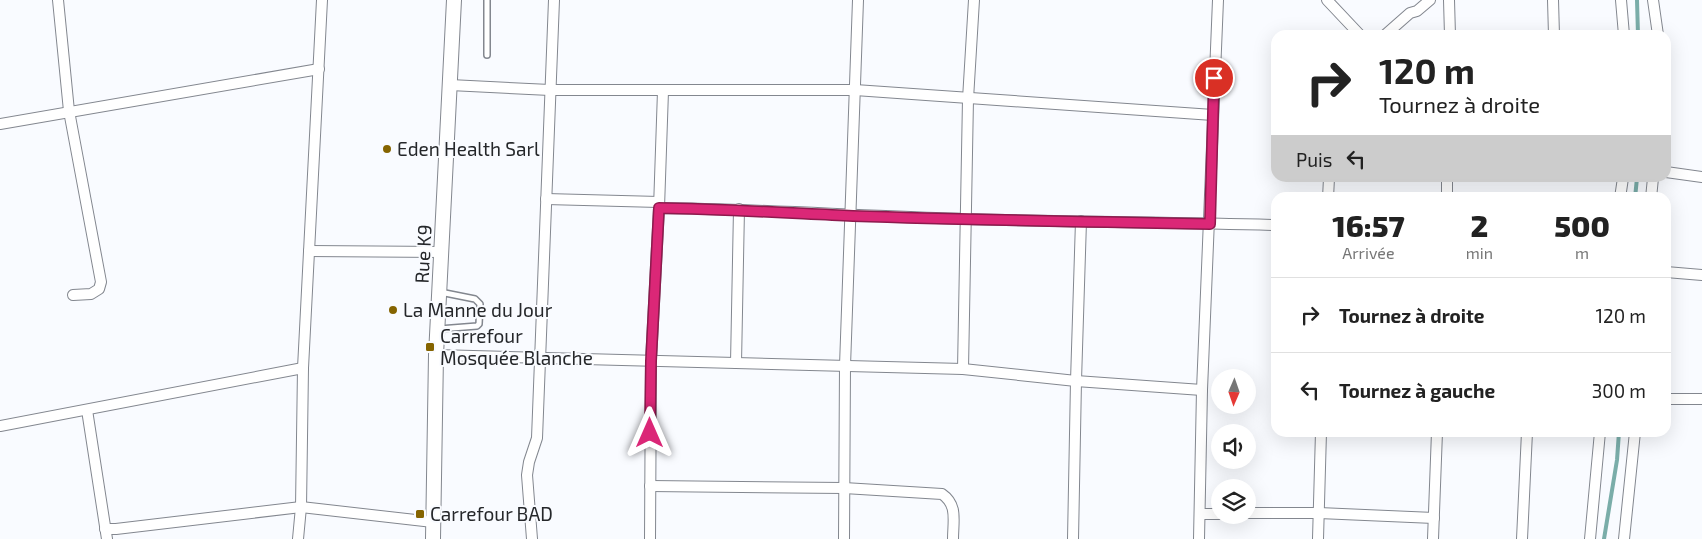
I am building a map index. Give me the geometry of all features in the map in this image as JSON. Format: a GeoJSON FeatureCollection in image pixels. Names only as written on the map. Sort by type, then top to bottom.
{"type":"FeatureCollection","features":[{"type":"Feature","properties":{"kind":"street"},"geometry":{"type":"LineString","coordinates":[[58,0],[69,111],[101,282],[99,289],[91,294],[73,296]]}},
{"type":"Feature","properties":{"kind":"street"},"geometry":{"type":"LineString","coordinates":[[298,539],[301,507],[303,368],[322,0]]}},
{"type":"Feature","properties":{"kind":"street","name":"Rue K9"},"geometry":{"type":"LineString","coordinates":[[433,539],[436,355],[454,0]]}},
{"type":"Feature","properties":{"kind":"street"},"geometry":{"type":"LineString","coordinates":[[532,539],[527,475],[537,438],[554,0]]}},
{"type":"Feature","properties":{"kind":"street"},"geometry":{"type":"LineString","coordinates":[[844,539],[845,366],[858,0]]}},
{"type":"Feature","properties":{"kind":"street"},"geometry":{"type":"LineString","coordinates":[[963,369],[968,99],[974,0]]}},
{"type":"Feature","properties":{"kind":"street"},"geometry":{"type":"LineString","coordinates":[[1199,539],[1202,390],[1210,224],[1217,0]]}},
{"type":"Feature","properties":{"kind":"street"},"geometry":{"type":"LineString","coordinates":[[1327,0],[1354,30]]}},
{"type":"Feature","properties":{"kind":"street"},"geometry":{"type":"LineString","coordinates":[[1391,30],[1410,13],[1417,11],[1430,0]]}},
{"type":"Feature","properties":{"kind":"street"},"geometry":{"type":"LineString","coordinates":[[1449,0],[1450,30]]}},
{"type":"Feature","properties":{"kind":"street"},"geometry":{"type":"LineString","coordinates":[[1553,0],[1554,30]]}},
{"type":"Feature","properties":{"kind":"street"},"geometry":{"type":"LineString","coordinates":[[1621,0],[1624,30]]}},
{"type":"Feature","properties":{"kind":"street"},"geometry":{"type":"LineString","coordinates":[[1653,0],[1657,30]]}},
{"type":"Feature","properties":{"kind":"street"},"geometry":{"type":"LineString","coordinates":[[0,124],[319,69]]}},
{"type":"Feature","properties":{"kind":"street"},"geometry":{"type":"LineString","coordinates":[[450,85],[550,90],[855,90],[1213,115]]}},
{"type":"Feature","properties":{"kind":"street"},"geometry":{"type":"LineString","coordinates":[[650,539],[651,361],[663,90]]}},
{"type":"Feature","properties":{"kind":"street"},"geometry":{"type":"LineString","coordinates":[[1671,173],[1702,178]]}},
{"type":"Feature","properties":{"kind":"street"},"geometry":{"type":"LineString","coordinates":[[546,199],[851,216],[1271,225]]}},
{"type":"Feature","properties":{"kind":"street"},"geometry":{"type":"LineString","coordinates":[[736,363],[739,209]]}},
{"type":"Feature","properties":{"kind":"street"},"geometry":{"type":"LineString","coordinates":[[1073,539],[1081,221]]}},
{"type":"Feature","properties":{"kind":"street"},"geometry":{"type":"LineString","coordinates":[[309,250],[442,252]]}},
{"type":"Feature","properties":{"kind":"street"},"geometry":{"type":"LineString","coordinates":[[1671,272],[1702,275]]}},
{"type":"Feature","properties":{"kind":"street"},"geometry":{"type":"LineString","coordinates":[[436,355],[963,369],[1076,381],[1202,390]]}},
{"type":"Feature","properties":{"kind":"street"},"geometry":{"type":"LineString","coordinates":[[0,426],[303,368]]}},
{"type":"Feature","properties":{"kind":"street"},"geometry":{"type":"LineString","coordinates":[[1671,399],[1702,399]]}},
{"type":"Feature","properties":{"kind":"street"},"geometry":{"type":"LineString","coordinates":[[87,410],[106,534],[116,529],[301,507],[434,522]]}},
{"type":"Feature","properties":{"kind":"street"},"geometry":{"type":"LineString","coordinates":[[1318,539],[1321,437]]}},
{"type":"Feature","properties":{"kind":"street"},"geometry":{"type":"LineString","coordinates":[[1433,539],[1437,437]]}},
{"type":"Feature","properties":{"kind":"street"},"geometry":{"type":"LineString","coordinates":[[1522,539],[1526,437]]}},
{"type":"Feature","properties":{"kind":"street"},"geometry":{"type":"LineString","coordinates":[[1590,539],[1600,437]]}},
{"type":"Feature","properties":{"kind":"street"},"geometry":{"type":"LineString","coordinates":[[1624,539],[1634,437]]}},
{"type":"Feature","properties":{"kind":"street"},"geometry":{"type":"LineString","coordinates":[[650,486],[844,488],[942,494],[950,500],[954,509],[953,539]]}},
{"type":"Feature","properties":{"kind":"street"},"geometry":{"type":"LineString","coordinates":[[1256,513],[1318,513],[1434,518]]}},
{"type":"Feature","properties":{"kind":"street"},"geometry":{"type":"LineString","coordinates":[[1200,514],[1211,514]]}},
{"type":"Feature","properties":{"kind":"lane"},"geometry":{"type":"LineString","coordinates":[[486,56],[487,0]]}},
{"type":"Feature","properties":{"kind":"lane"},"geometry":{"type":"LineString","coordinates":[[438,329],[477,326],[479,324],[480,304],[475,299],[440,292]]}},
{"type":"Feature","properties":{"kind":"waterway"},"geometry":{"type":"LineString","coordinates":[[1637,0],[1638,30]]}},
{"type":"Feature","properties":{"kind":"waterway"},"geometry":{"type":"LineString","coordinates":[[1636,192],[1637,182]]}},
{"type":"Feature","properties":{"kind":"waterway"},"geometry":{"type":"LineString","coordinates":[[1604,539],[1617,460],[1619,437]]}},
{"type":"Feature","properties":{"kind":"place","name":"Eden Health Sarl"},"geometry":{"type":"Point","coordinates":[387,149]}},
{"type":"Feature","properties":{"kind":"place","name":"La Manne du Jour"},"geometry":{"type":"Point","coordinates":[393,310]}},
{"type":"Feature","properties":{"kind":"place","name":"Carrefour Mosquée Blanche"},"geometry":{"type":"Point","coordinates":[430,347]}},
{"type":"Feature","properties":{"kind":"place","name":"Carrefour BAD"},"geometry":{"type":"Point","coordinates":[420,514]}},
{"type":"Feature","properties":{"kind":"route"},"geometry":{"type":"LineString","coordinates":[[650,433],[651,361],[659,208],[739,209],[851,216],[1210,224],[1214,78]]}}]}
